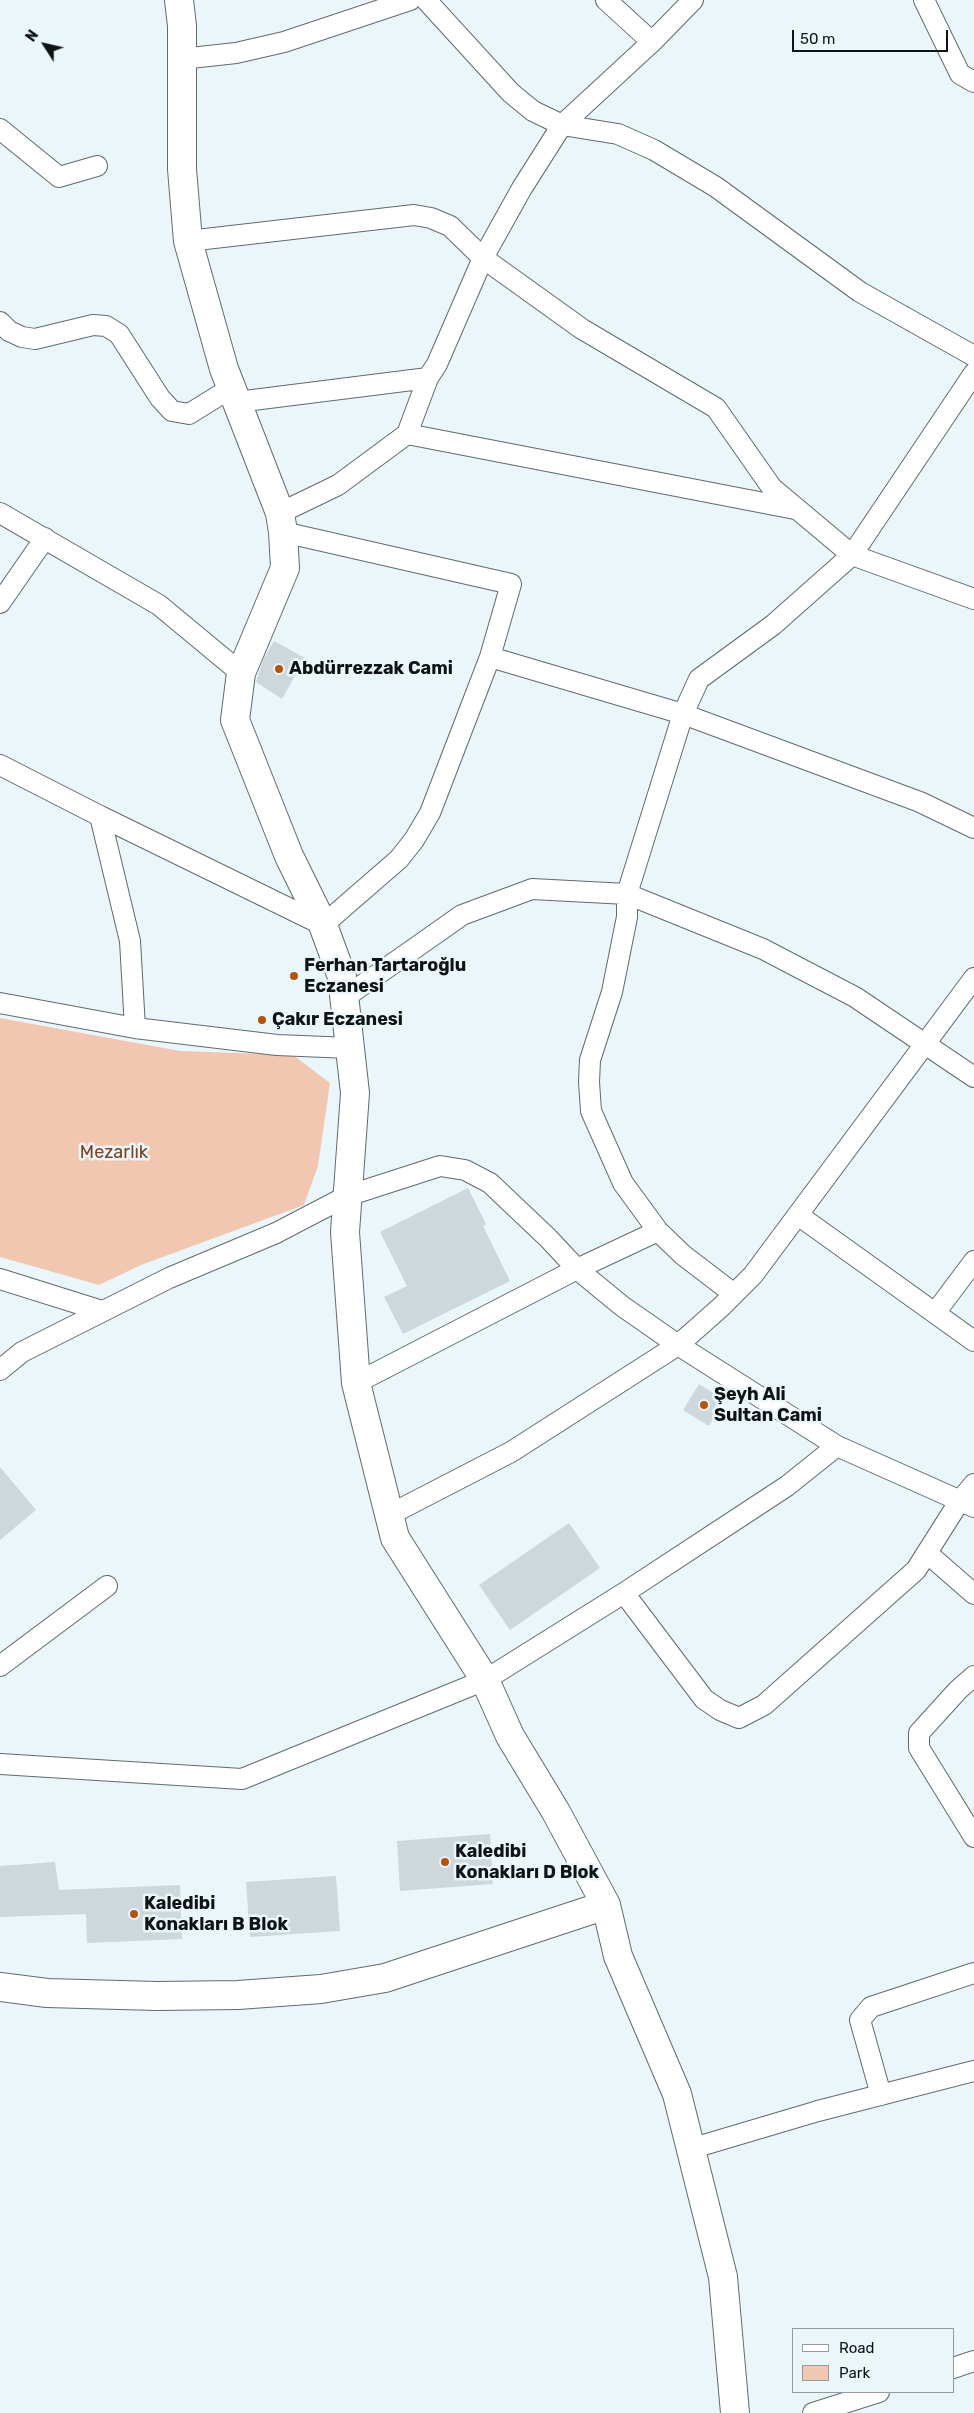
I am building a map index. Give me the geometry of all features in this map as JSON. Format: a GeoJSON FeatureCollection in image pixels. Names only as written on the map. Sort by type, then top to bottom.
{"type":"FeatureCollection","features":[{"type":"Feature","properties":{"kind":"street"},"geometry":{"type":"LineString","coordinates":[[179,0],[182,59],[182,169],[188,241],[224,369],[282,523],[285,568],[241,673],[235,720],[289,856],[323,925],[342,977],[354,1093],[345,1232],[356,1382],[395,1538],[485,1680],[510,1736],[556,1812],[606,1905],[618,1956],[676,2094],[723,2277],[735,2413]]}},
{"type":"Feature","properties":{"kind":"street"},"geometry":{"type":"LineString","coordinates":[[182,59],[236,53],[284,42],[410,0]]}},
{"type":"Feature","properties":{"kind":"street"},"geometry":{"type":"LineString","coordinates":[[426,0],[512,93],[533,110],[562,124],[618,134],[654,150],[716,187],[860,292],[974,356]]}},
{"type":"Feature","properties":{"kind":"street"},"geometry":{"type":"LineString","coordinates":[[606,0],[652,42]]}},
{"type":"Feature","properties":{"kind":"street"},"geometry":{"type":"LineString","coordinates":[[282,523],[338,485],[407,434],[428,378],[437,364],[483,258],[522,188],[562,124],[652,42],[693,0]]}},
{"type":"Feature","properties":{"kind":"street"},"geometry":{"type":"LineString","coordinates":[[924,0],[960,74],[974,82]]}},
{"type":"Feature","properties":{"kind":"street"},"geometry":{"type":"LineString","coordinates":[[0,129],[59,177],[97,166]]}},
{"type":"Feature","properties":{"kind":"street"},"geometry":{"type":"LineString","coordinates":[[188,241],[414,216],[432,218],[450,226],[483,258],[582,329],[716,408],[772,488],[852,555],[974,599]]}},
{"type":"Feature","properties":{"kind":"street"},"geometry":{"type":"LineString","coordinates":[[0,322],[9,331],[22,337],[35,339],[93,325],[106,326],[119,334],[160,398],[172,411],[189,414],[234,395],[428,378]]}},
{"type":"Feature","properties":{"kind":"street"},"geometry":{"type":"LineString","coordinates":[[734,1294],[683,1255],[658,1231],[623,1182],[591,1111],[590,1060],[612,992],[627,916],[626,894],[683,714],[699,679],[773,625],[852,555],[974,373]]}},
{"type":"Feature","properties":{"kind":"street"},"geometry":{"type":"LineString","coordinates":[[407,434],[797,509]]}},
{"type":"Feature","properties":{"kind":"street"},"geometry":{"type":"LineString","coordinates":[[0,513],[159,606],[241,673]]}},
{"type":"Feature","properties":{"kind":"street"},"geometry":{"type":"LineString","coordinates":[[282,523],[511,584],[490,657],[430,813],[414,840],[399,859],[323,925]]}},
{"type":"Feature","properties":{"kind":"street"},"geometry":{"type":"LineString","coordinates":[[0,603],[45,538]]}},
{"type":"Feature","properties":{"kind":"street"},"geometry":{"type":"LineString","coordinates":[[490,657],[683,714],[920,802],[974,828]]}},
{"type":"Feature","properties":{"kind":"street"},"geometry":{"type":"LineString","coordinates":[[0,765],[323,925]]}},
{"type":"Feature","properties":{"kind":"street"},"geometry":{"type":"LineString","coordinates":[[100,816],[130,941],[135,1028]]}},
{"type":"Feature","properties":{"kind":"street"},"geometry":{"type":"LineString","coordinates":[[344,998],[462,915],[532,890],[626,894],[763,949],[855,997],[974,1076]]}},
{"type":"Feature","properties":{"kind":"street"},"geometry":{"type":"LineString","coordinates":[[389,1514],[511,1452],[678,1345],[734,1294],[753,1275],[974,978]]}},
{"type":"Feature","properties":{"kind":"street"},"geometry":{"type":"LineString","coordinates":[[0,1002],[135,1028],[277,1046],[350,1048]]}},
{"type":"Feature","properties":{"kind":"street"},"geometry":{"type":"LineString","coordinates":[[0,1370],[22,1352],[169,1278],[276,1232],[347,1196],[440,1166],[464,1170],[490,1183],[548,1238],[577,1269],[622,1306],[678,1345],[837,1446],[967,1505]]}},
{"type":"Feature","properties":{"kind":"street"},"geometry":{"type":"LineString","coordinates":[[798,1215],[974,1341]]}},
{"type":"Feature","properties":{"kind":"street"},"geometry":{"type":"LineString","coordinates":[[356,1382],[577,1269],[658,1231]]}},
{"type":"Feature","properties":{"kind":"street"},"geometry":{"type":"LineString","coordinates":[[935,1313],[974,1262]]}},
{"type":"Feature","properties":{"kind":"street"},"geometry":{"type":"LineString","coordinates":[[0,1279],[102,1311]]}},
{"type":"Feature","properties":{"kind":"street"},"geometry":{"type":"LineString","coordinates":[[0,1764],[242,1779],[485,1680],[624,1593],[786,1486],[837,1446]]}},
{"type":"Feature","properties":{"kind":"street"},"geometry":{"type":"LineString","coordinates":[[624,1593],[704,1699],[720,1710],[739,1718],[764,1704],[916,1570],[927,1553],[967,1505],[974,1484]]}},
{"type":"Feature","properties":{"kind":"street"},"geometry":{"type":"LineString","coordinates":[[927,1553],[974,1594]]}},
{"type":"Feature","properties":{"kind":"street"},"geometry":{"type":"LineString","coordinates":[[0,1666],[107,1586]]}},
{"type":"Feature","properties":{"kind":"street"},"geometry":{"type":"LineString","coordinates":[[974,1676],[958,1690],[919,1732],[919,1748],[974,1836]]}},
{"type":"Feature","properties":{"kind":"street"},"geometry":{"type":"LineString","coordinates":[[0,1987],[47,1993],[157,1996],[238,1995],[321,1989],[385,1978],[606,1905]]}},
{"type":"Feature","properties":{"kind":"street"},"geometry":{"type":"LineString","coordinates":[[880,2095],[860,2020],[871,2007],[974,1973]]}},
{"type":"Feature","properties":{"kind":"street"},"geometry":{"type":"LineString","coordinates":[[690,2149],[818,2110],[974,2071]]}},
{"type":"Feature","properties":{"kind":"street"},"geometry":{"type":"LineString","coordinates":[[954,2368],[974,2361]]}},
{"type":"Feature","properties":{"kind":"street"},"geometry":{"type":"LineString","coordinates":[[813,2413],[876,2393]]}},
{"type":"Feature","properties":{"kind":"green space","name":"Mezarlık"},"geometry":{"type":"Polygon","coordinates":[[[0,1018],[180,1051],[293,1055],[330,1083],[318,1166],[304,1205],[141,1265],[99,1285],[0,1257],[0,1018]]]}},
{"type":"Feature","properties":{"kind":"building","name":"Abdürrezzak Cami"},"geometry":{"type":"Polygon","coordinates":[[[274,641],[305,658],[282,699],[256,682],[263,660],[274,641]]]}},
{"type":"Feature","properties":{"kind":"building"},"geometry":{"type":"Polygon","coordinates":[[[468,1188],[486,1224],[483,1226],[510,1281],[403,1334],[384,1297],[407,1286],[380,1232],[468,1188]]]}},
{"type":"Feature","properties":{"kind":"building","name":"Şeyh Ali Sultan Cami"},"geometry":{"type":"Polygon","coordinates":[[[699,1384],[725,1400],[709,1426],[683,1410],[699,1384]]]}},
{"type":"Feature","properties":{"kind":"building"},"geometry":{"type":"Polygon","coordinates":[[[0,1467],[36,1510],[0,1540],[0,1467]]]}},
{"type":"Feature","properties":{"kind":"building"},"geometry":{"type":"Polygon","coordinates":[[[569,1523],[600,1568],[510,1630],[479,1585],[569,1523]]]}},
{"type":"Feature","properties":{"kind":"building","name":"Kaledibi Konakları D Blok"},"geometry":{"type":"Polygon","coordinates":[[[490,1834],[493,1884],[400,1891],[397,1841],[490,1834]]]}},
{"type":"Feature","properties":{"kind":"building"},"geometry":{"type":"Polygon","coordinates":[[[55,1862],[59,1890],[180,1885],[182,1939],[87,1943],[86,1914],[0,1917],[0,1866],[55,1862]]]}},
{"type":"Feature","properties":{"kind":"building"},"geometry":{"type":"Polygon","coordinates":[[[336,1876],[340,1931],[250,1937],[246,1882],[336,1876]]]}},
{"type":"Feature","properties":{"kind":"place","name":"Abdürrezzak Cami"},"geometry":{"type":"Point","coordinates":[279,669]}},
{"type":"Feature","properties":{"kind":"place","name":"Ferhan Tartaroğlu Eczanesi"},"geometry":{"type":"Point","coordinates":[294,976]}},
{"type":"Feature","properties":{"kind":"place","name":"Çakır Eczanesi"},"geometry":{"type":"Point","coordinates":[262,1020]}},
{"type":"Feature","properties":{"kind":"place","name":"Şeyh Ali Sultan Cami"},"geometry":{"type":"Point","coordinates":[704,1405]}},
{"type":"Feature","properties":{"kind":"place","name":"Kaledibi Konakları D Blok"},"geometry":{"type":"Point","coordinates":[445,1862]}},
{"type":"Feature","properties":{"kind":"place","name":"Kaledibi Konakları B Blok"},"geometry":{"type":"Point","coordinates":[134,1914]}}]}
